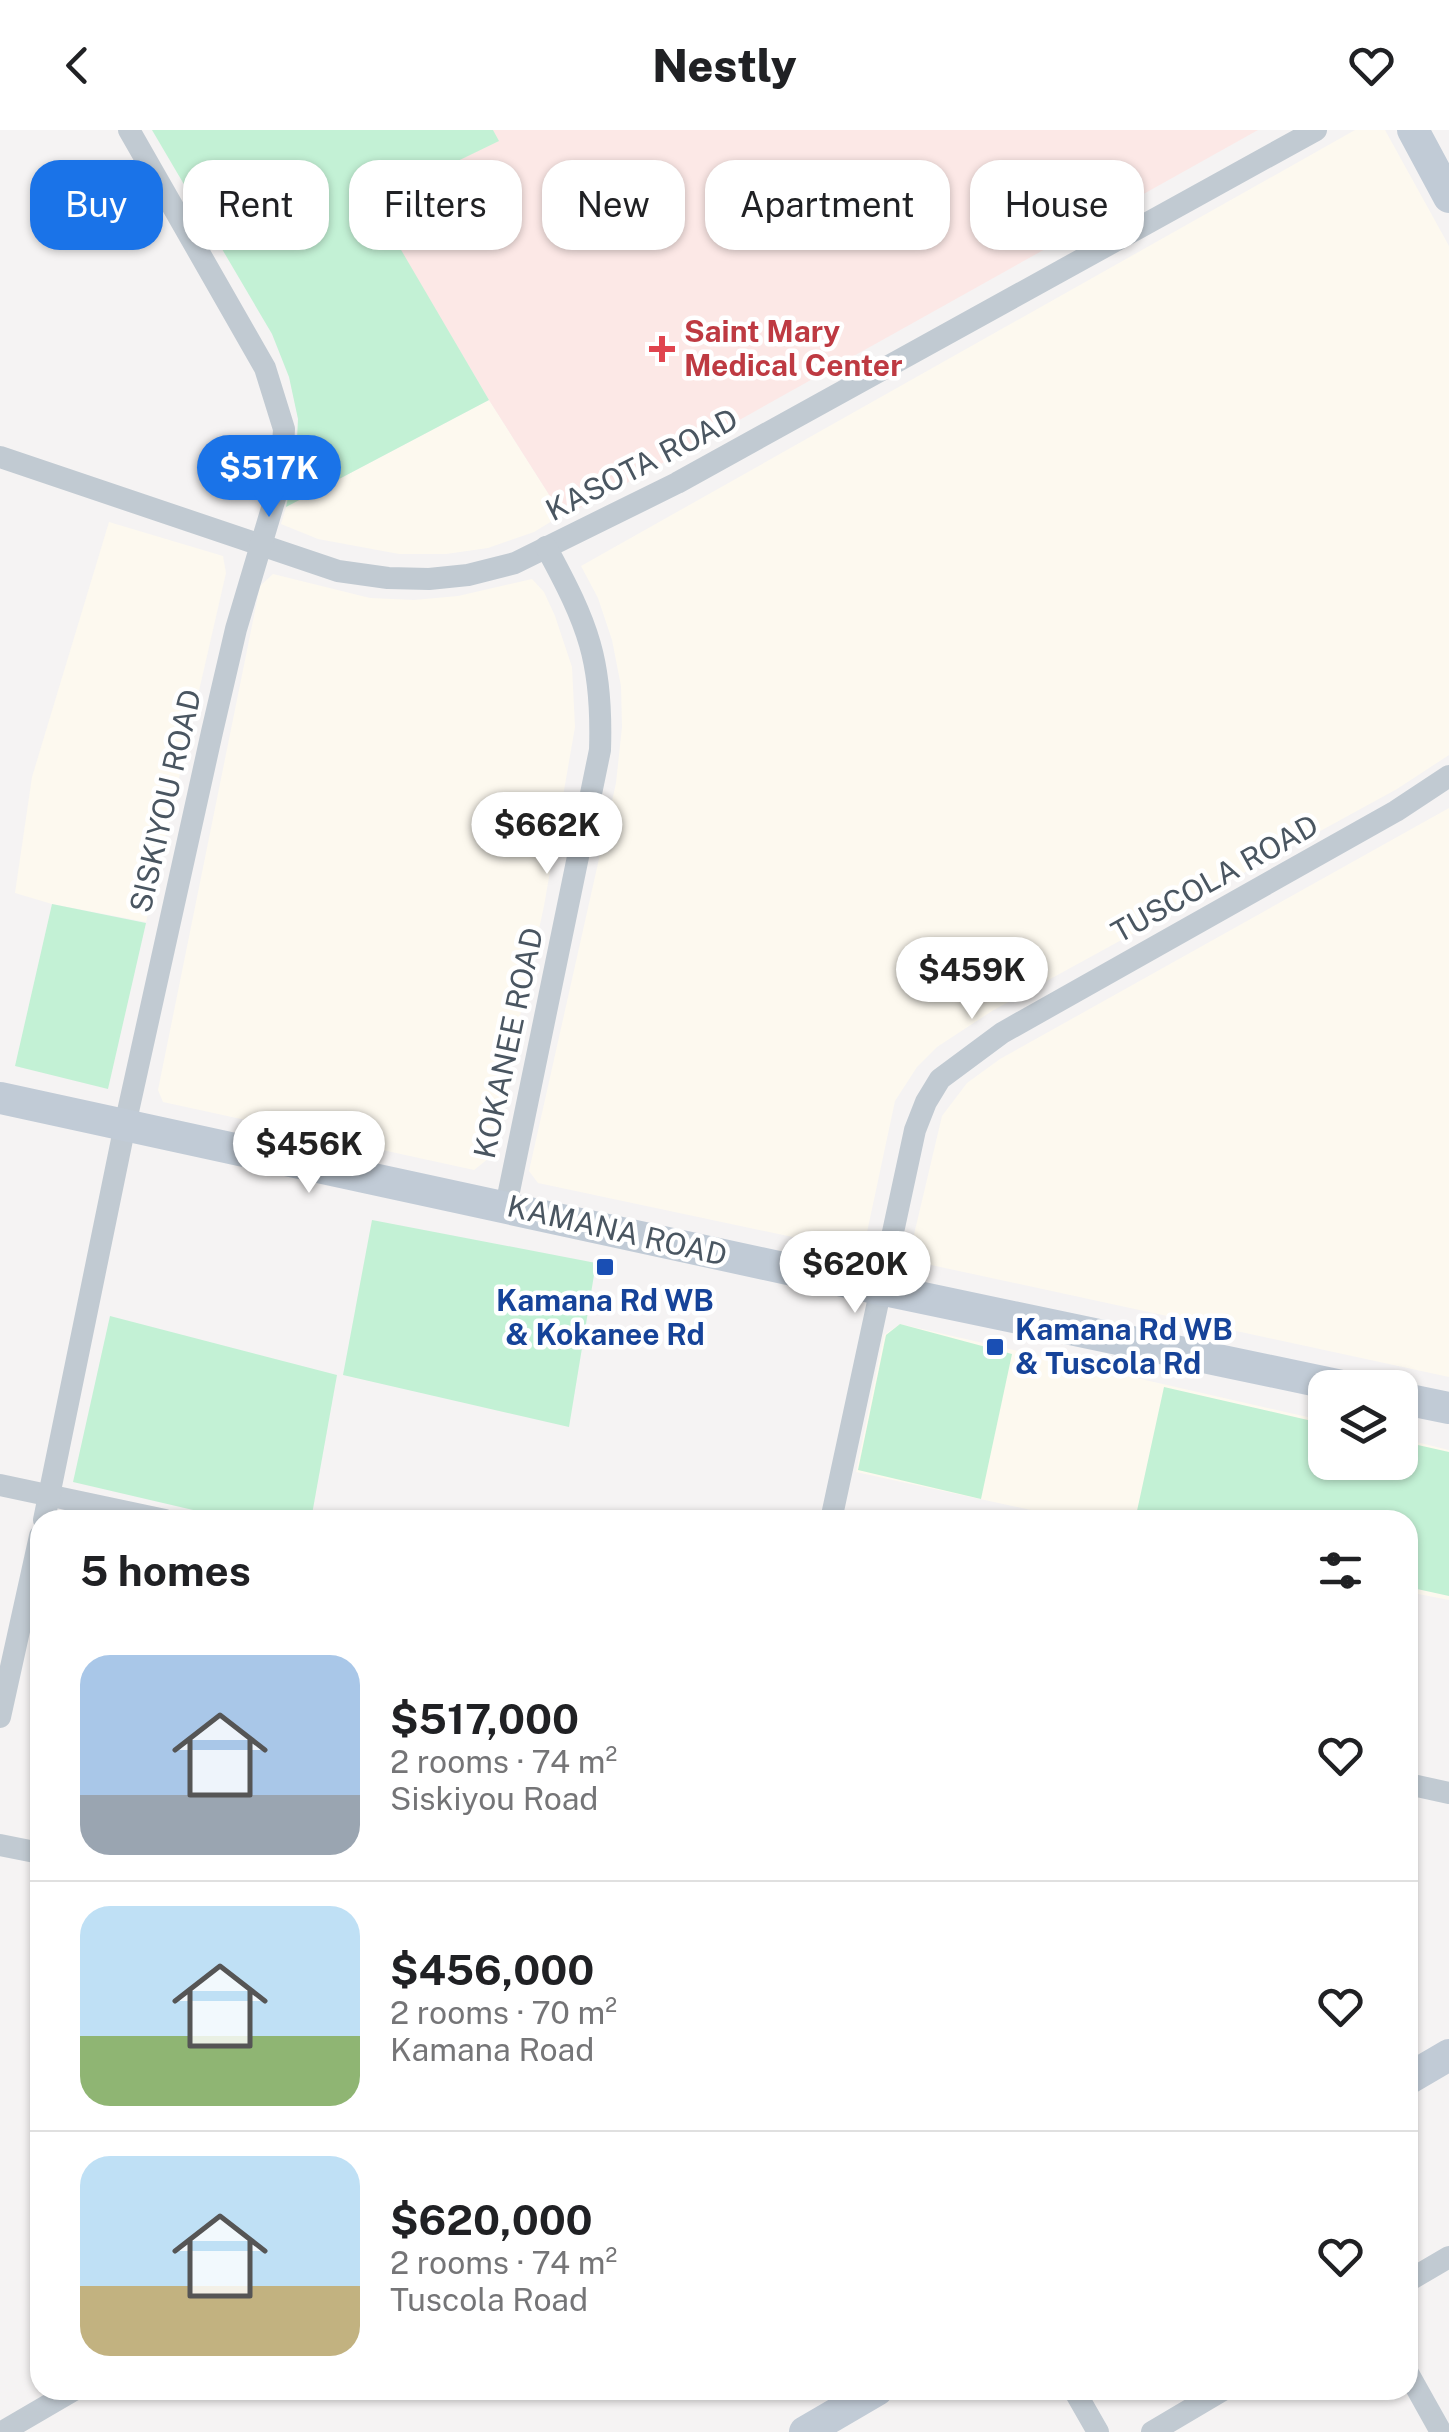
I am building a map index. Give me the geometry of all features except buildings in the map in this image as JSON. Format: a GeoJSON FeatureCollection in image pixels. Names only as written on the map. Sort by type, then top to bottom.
{"type":"FeatureCollection","features":[{"type":"Feature","properties":{"kind":"street","name":"SISKIYOU ROAD"},"geometry":{"type":"LineString","coordinates":[[46,1510],[125,1125],[212,732],[259,544],[281,478],[284,429],[265,368],[129,130]]}},
{"type":"Feature","properties":{"kind":"street","name":"KASOTA ROAD"},"geometry":{"type":"LineString","coordinates":[[0,457],[338,571],[388,578],[468,575],[515,563],[709,466],[1316,130]]}},
{"type":"Feature","properties":{"kind":"street"},"geometry":{"type":"LineString","coordinates":[[1413,130],[1449,197]]}},
{"type":"Feature","properties":{"kind":"street","name":"KOKANEE ROAD"},"geometry":{"type":"LineString","coordinates":[[506,1206],[600,750],[602,705],[596,661],[578,607],[546,547]]}},
{"type":"Feature","properties":{"kind":"street","name":"TUSCOLA ROAD"},"geometry":{"type":"LineString","coordinates":[[833,1510],[915,1130],[940,1079],[1002,1033],[1396,811],[1449,776]]}},
{"type":"Feature","properties":{"kind":"street","name":"KAMANA ROAD"},"geometry":{"type":"LineString","coordinates":[[0,1098],[1308,1379]]}},
{"type":"Feature","properties":{"kind":"street"},"geometry":{"type":"LineString","coordinates":[[1418,1402],[1449,1408]]}},
{"type":"Feature","properties":{"kind":"street"},"geometry":{"type":"LineString","coordinates":[[0,1485],[117,1510]]}},
{"type":"Feature","properties":{"kind":"street"},"geometry":{"type":"LineString","coordinates":[[0,1717],[30,1581]]}},
{"type":"Feature","properties":{"kind":"street"},"geometry":{"type":"LineString","coordinates":[[1418,1786],[1449,1793]]}},
{"type":"Feature","properties":{"kind":"street"},"geometry":{"type":"LineString","coordinates":[[0,1845],[30,1851]]}},
{"type":"Feature","properties":{"kind":"street"},"geometry":{"type":"LineString","coordinates":[[1418,2073],[1449,2054]]}},
{"type":"Feature","properties":{"kind":"street"},"geometry":{"type":"LineString","coordinates":[[1418,2275],[1449,2257]]}},
{"type":"Feature","properties":{"kind":"street"},"geometry":{"type":"LineString","coordinates":[[1418,2391],[1441,2432]]}},
{"type":"Feature","properties":{"kind":"street"},"geometry":{"type":"LineString","coordinates":[[2,2432],[57,2400]]}},
{"type":"Feature","properties":{"kind":"street"},"geometry":{"type":"LineString","coordinates":[[804,2432],[860,2400]]}},
{"type":"Feature","properties":{"kind":"street"},"geometry":{"type":"LineString","coordinates":[[1080,2400],[1098,2432]]}},
{"type":"Feature","properties":{"kind":"street"},"geometry":{"type":"LineString","coordinates":[[1152,2432],[1206,2400]]}},
{"type":"Feature","properties":{"kind":"shaded area","name":"Saint Mary Medical Center"},"geometry":{"type":"Polygon","coordinates":[[[493,130],[1258,130],[1144,194],[1144,160],[970,160],[970,250],[1043,250],[591,503],[562,515],[400,250],[522,250],[522,160],[459,160],[498,141],[493,130]]]}},
{"type":"Feature","properties":{"kind":"shaded area"},"geometry":{"type":"Polygon","coordinates":[[[1355,130],[1385,130],[1449,246],[1449,755],[1397,789],[992,1011],[937,1047],[917,1067],[895,1101],[866,1237],[849,1249],[538,1183],[529,1171],[616,783],[622,727],[621,686],[612,640],[598,598],[581,566],[1355,130]]]}},
{"type":"Feature","properties":{"kind":"shaded area"},"geometry":{"type":"Polygon","coordinates":[[[489,400],[562,515],[534,532],[488,548],[446,554],[399,554],[318,539],[281,524],[286,507],[489,400]]]}},
{"type":"Feature","properties":{"kind":"shaded area"},"geometry":{"type":"Polygon","coordinates":[[[109,522],[223,556],[226,573],[146,922],[15,893],[32,777],[109,522]]]}},
{"type":"Feature","properties":{"kind":"shaded area"},"geometry":{"type":"Polygon","coordinates":[[[273,574],[370,598],[414,600],[458,596],[532,579],[544,592],[555,616],[572,667],[575,727],[544,906],[489,1158],[474,1170],[163,1102],[158,1090],[260,586],[273,574]]]}},
{"type":"Feature","properties":{"kind":"shaded area"},"geometry":{"type":"Polygon","coordinates":[[[1449,808],[1449,1377],[908,1260],[942,1116],[967,1083],[1000,1059],[1449,808]]]}},
{"type":"Feature","properties":{"kind":"shaded area"},"geometry":{"type":"Polygon","coordinates":[[[900,1324],[1308,1417],[1308,1480],[1418,1480],[1418,1442],[1449,1450],[1449,1600],[1418,1594],[1418,1510],[1031,1510],[856,1472],[884,1335],[900,1324]]]}},
{"type":"Feature","properties":{"kind":"green space"},"geometry":{"type":"Polygon","coordinates":[[[152,130],[493,130],[499,141],[460,160],[349,160],[349,250],[401,250],[489,400],[286,507],[296,460],[298,419],[289,377],[272,334],[223,250],[329,250],[329,160],[183,160],[183,183],[152,130]]]}},
{"type":"Feature","properties":{"kind":"green space"},"geometry":{"type":"Polygon","coordinates":[[[52,904],[146,923],[108,1089],[15,1066],[52,904]]]}},
{"type":"Feature","properties":{"kind":"green space"},"geometry":{"type":"Polygon","coordinates":[[[372,1220],[596,1263],[569,1427],[343,1375],[372,1220]]]}},
{"type":"Feature","properties":{"kind":"green space"},"geometry":{"type":"Polygon","coordinates":[[[110,1316],[337,1375],[313,1510],[193,1510],[73,1482],[110,1316]]]}},
{"type":"Feature","properties":{"kind":"green space"},"geometry":{"type":"Polygon","coordinates":[[[900,1324],[1012,1354],[981,1499],[858,1470],[886,1335],[900,1324]]]}},
{"type":"Feature","properties":{"kind":"green space"},"geometry":{"type":"Polygon","coordinates":[[[1164,1387],[1308,1420],[1308,1480],[1418,1480],[1418,1445],[1449,1452],[1449,1596],[1418,1589],[1418,1510],[1137,1510],[1164,1387]]]}},
{"type":"Feature","properties":{"kind":"place","name":"Saint Mary Medical Center"},"geometry":{"type":"Point","coordinates":[662,349]}},
{"type":"Feature","properties":{"kind":"place","name":"Kamana Rd WB & Kokanee Rd"},"geometry":{"type":"Point","coordinates":[605,1267]}},
{"type":"Feature","properties":{"kind":"place","name":"Kamana Rd WB & Tuscola Rd"},"geometry":{"type":"Point","coordinates":[995,1347]}}]}
